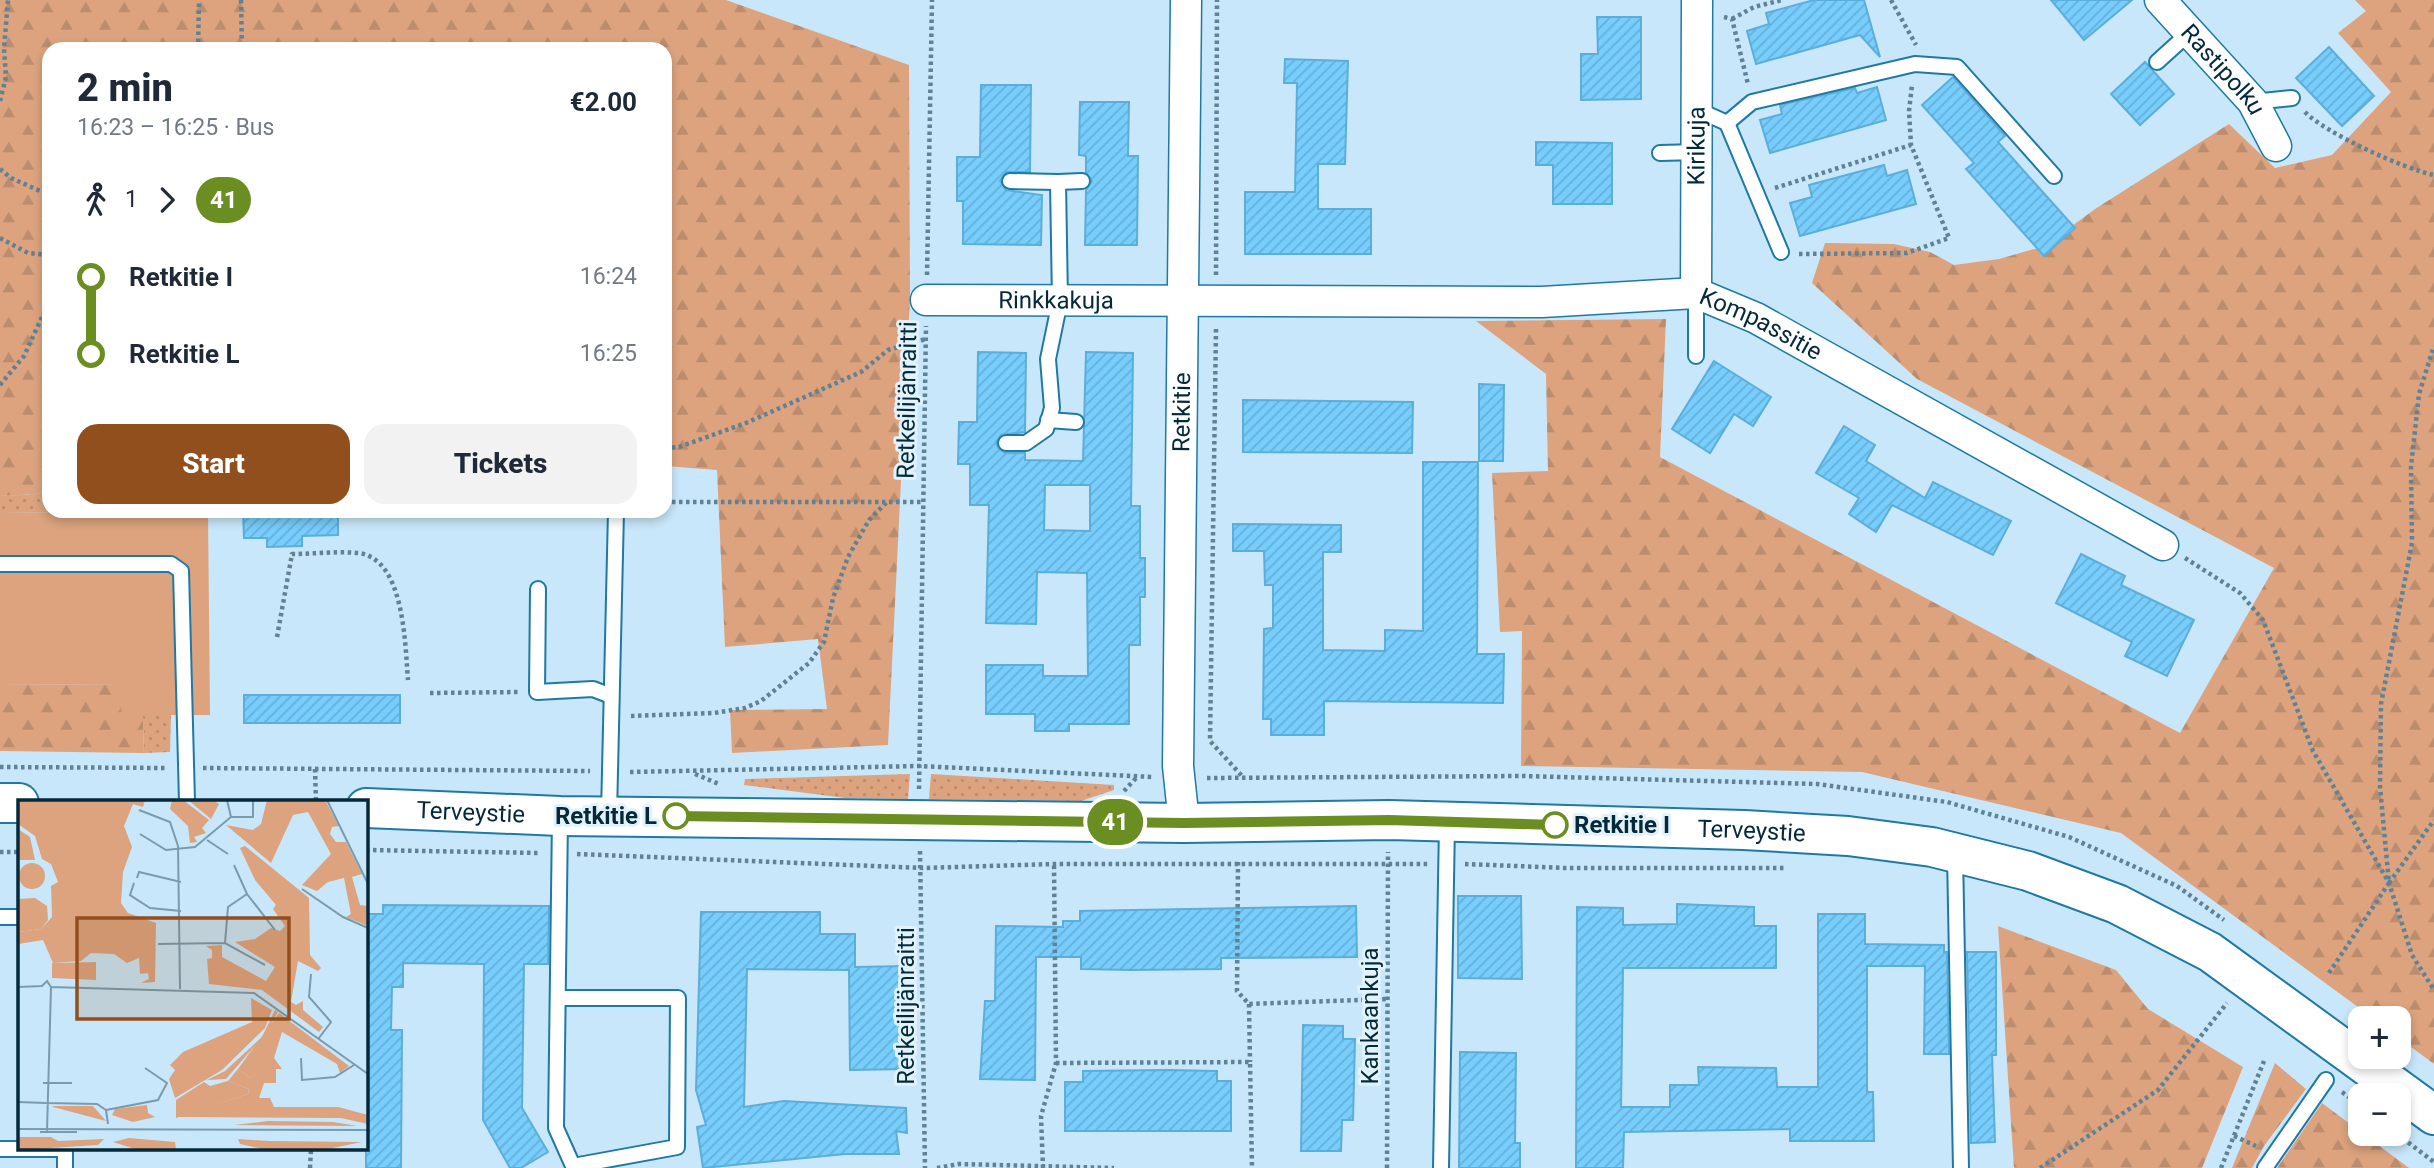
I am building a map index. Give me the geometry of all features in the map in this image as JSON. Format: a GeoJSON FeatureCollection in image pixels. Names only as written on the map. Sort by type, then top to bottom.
{"type":"FeatureCollection","features":[{"type":"Feature","properties":{"kind":"main road"},"geometry":{"type":"LineString","coordinates":[[0,803],[18,803]]}},
{"type":"Feature","properties":{"kind":"main road","name":"Terveystie"},"geometry":{"type":"LineString","coordinates":[[368,808],[560,816],[1184,823],[1389,820],[1848,836],[1955,852],[2028,871],[2117,904],[2210,952],[2434,1115]]}},
{"type":"Feature","properties":{"kind":"street","name":"Retkitie"},"geometry":{"type":"LineString","coordinates":[[1184,823],[1178,766],[1186,0]]}},
{"type":"Feature","properties":{"kind":"street","name":"Rastipolku"},"geometry":{"type":"LineString","coordinates":[[2160,0],[2253,102],[2276,146]]}},
{"type":"Feature","properties":{"kind":"street","name":"Kirikuja"},"geometry":{"type":"LineString","coordinates":[[1696,293],[1697,6]]}},
{"type":"Feature","properties":{"kind":"street","name":"Kompassitie"},"geometry":{"type":"LineString","coordinates":[[1184,300],[1542,302],[1696,293],[1756,318],[2163,545]]}},
{"type":"Feature","properties":{"kind":"street","name":"Rinkkakuja"},"geometry":{"type":"LineString","coordinates":[[926,300],[1184,300]]}},
{"type":"Feature","properties":{"kind":"lane"},"geometry":{"type":"LineString","coordinates":[[2157,62],[2189,33]]}},
{"type":"Feature","properties":{"kind":"lane"},"geometry":{"type":"LineString","coordinates":[[1727,123],[1752,102],[1915,64],[1956,67],[2054,176]]}},
{"type":"Feature","properties":{"kind":"lane"},"geometry":{"type":"LineString","coordinates":[[2253,102],[2292,98]]}},
{"type":"Feature","properties":{"kind":"lane"},"geometry":{"type":"LineString","coordinates":[[1698,110],[1727,123],[1786,253]]}},
{"type":"Feature","properties":{"kind":"lane"},"geometry":{"type":"LineString","coordinates":[[1660,153],[1698,152]]}},
{"type":"Feature","properties":{"kind":"lane"},"geometry":{"type":"LineString","coordinates":[[1010,181],[1082,181]]}},
{"type":"Feature","properties":{"kind":"lane"},"geometry":{"type":"LineString","coordinates":[[1006,443],[1026,443],[1046,429],[1052,408],[1048,359],[1060,301],[1058,183]]}},
{"type":"Feature","properties":{"kind":"lane"},"geometry":{"type":"LineString","coordinates":[[1696,293],[1696,356]]}},
{"type":"Feature","properties":{"kind":"lane"},"geometry":{"type":"LineString","coordinates":[[1048,420],[1076,422]]}},
{"type":"Feature","properties":{"kind":"lane"},"geometry":{"type":"LineString","coordinates":[[609,815],[616,518]]}},
{"type":"Feature","properties":{"kind":"lane"},"geometry":{"type":"LineString","coordinates":[[0,564],[171,564],[181,571],[187,800]]}},
{"type":"Feature","properties":{"kind":"lane"},"geometry":{"type":"LineString","coordinates":[[538,589],[537,692],[593,689],[611,696]]}},
{"type":"Feature","properties":{"kind":"lane"},"geometry":{"type":"LineString","coordinates":[[558,998],[678,998],[677,1147],[573,1166],[556,1128],[560,816]]}},
{"type":"Feature","properties":{"kind":"lane"},"geometry":{"type":"LineString","coordinates":[[1441,1168],[1447,822]]}},
{"type":"Feature","properties":{"kind":"lane"},"geometry":{"type":"LineString","coordinates":[[1955,852],[1961,1168]]}},
{"type":"Feature","properties":{"kind":"lane"},"geometry":{"type":"LineString","coordinates":[[0,916],[18,916]]}},
{"type":"Feature","properties":{"kind":"lane"},"geometry":{"type":"LineString","coordinates":[[2265,1168],[2326,1080]]}},
{"type":"Feature","properties":{"kind":"lane"},"geometry":{"type":"LineString","coordinates":[[0,1149],[18,1149]]}},
{"type":"Feature","properties":{"kind":"lane"},"geometry":{"type":"LineString","coordinates":[[65,1150],[65,1168]]}},
{"type":"Feature","properties":{"kind":"path"},"geometry":{"type":"LineString","coordinates":[[0,101],[6,77],[4,49],[8,0]]}},
{"type":"Feature","properties":{"kind":"path"},"geometry":{"type":"LineString","coordinates":[[198,42],[199,0]]}},
{"type":"Feature","properties":{"kind":"path"},"geometry":{"type":"LineString","coordinates":[[241,0],[242,42]]}},
{"type":"Feature","properties":{"kind":"path","name":"Retkeilijänraitti"},"geometry":{"type":"LineString","coordinates":[[919,801],[932,0]]}},
{"type":"Feature","properties":{"kind":"path"},"geometry":{"type":"LineString","coordinates":[[1217,0],[1210,741],[1243,777]]}},
{"type":"Feature","properties":{"kind":"path"},"geometry":{"type":"LineString","coordinates":[[1697,6],[1732,19],[1755,7],[1782,0]]}},
{"type":"Feature","properties":{"kind":"path"},"geometry":{"type":"LineString","coordinates":[[1786,253],[1908,253],[1949,238],[1911,145],[1909,111],[1917,48],[1891,0]]}},
{"type":"Feature","properties":{"kind":"path"},"geometry":{"type":"LineString","coordinates":[[1732,19],[1752,102]]}},
{"type":"Feature","properties":{"kind":"path"},"geometry":{"type":"LineString","coordinates":[[2292,98],[2311,118],[2329,129],[2407,167],[2434,175]]}},
{"type":"Feature","properties":{"kind":"path"},"geometry":{"type":"LineString","coordinates":[[1757,194],[1911,145]]}},
{"type":"Feature","properties":{"kind":"path"},"geometry":{"type":"LineString","coordinates":[[0,169],[11,178],[42,192]]}},
{"type":"Feature","properties":{"kind":"path"},"geometry":{"type":"LineString","coordinates":[[0,238],[28,253],[42,254]]}},
{"type":"Feature","properties":{"kind":"path"},"geometry":{"type":"LineString","coordinates":[[0,385],[24,356],[42,317]]}},
{"type":"Feature","properties":{"kind":"path"},"geometry":{"type":"LineString","coordinates":[[672,448],[746,423],[861,372],[888,351],[926,339]]}},
{"type":"Feature","properties":{"kind":"path"},"geometry":{"type":"LineString","coordinates":[[2389,883],[2380,787],[2381,705],[2412,543],[2411,467],[2419,394],[2434,346]]}},
{"type":"Feature","properties":{"kind":"path"},"geometry":{"type":"LineString","coordinates":[[611,696],[624,716],[714,713],[745,708],[761,701],[809,663],[824,642],[833,598],[848,557],[869,520],[888,501]]}},
{"type":"Feature","properties":{"kind":"path"},"geometry":{"type":"LineString","coordinates":[[672,502],[923,502]]}},
{"type":"Feature","properties":{"kind":"path"},"geometry":{"type":"LineString","coordinates":[[2163,545],[2240,593],[2263,620],[2313,751],[2389,883],[2412,955],[2434,990]]}},
{"type":"Feature","properties":{"kind":"path"},"geometry":{"type":"LineString","coordinates":[[277,637],[292,554],[360,553],[373,558],[384,569],[394,588],[403,619],[408,680]]}},
{"type":"Feature","properties":{"kind":"path"},"geometry":{"type":"LineString","coordinates":[[429,693],[537,692]]}},
{"type":"Feature","properties":{"kind":"path"},"geometry":{"type":"LineString","coordinates":[[315,769],[316,800]]}},
{"type":"Feature","properties":{"kind":"path"},"geometry":{"type":"LineString","coordinates":[[2329,973],[2434,820]]}},
{"type":"Feature","properties":{"kind":"path","name":"Retkeilijänraitti"},"geometry":{"type":"LineString","coordinates":[[919,844],[923,868],[925,1168]]}},
{"type":"Feature","properties":{"kind":"path"},"geometry":{"type":"LineString","coordinates":[[368,850],[561,853],[923,868],[1054,863],[1238,862],[1446,863],[1566,868],[1798,868]]}},
{"type":"Feature","properties":{"kind":"path"},"geometry":{"type":"LineString","coordinates":[[0,852],[18,852]]}},
{"type":"Feature","properties":{"kind":"path"},"geometry":{"type":"LineString","coordinates":[[1238,862],[1237,991],[1249,1004],[1252,1168]]}},
{"type":"Feature","properties":{"kind":"path"},"geometry":{"type":"LineString","coordinates":[[1043,1167],[1041,1116],[1056,1063],[1054,863]]}},
{"type":"Feature","properties":{"kind":"path","name":"Kankaankuja"},"geometry":{"type":"LineString","coordinates":[[1387,864],[1387,1168]]}},
{"type":"Feature","properties":{"kind":"path"},"geometry":{"type":"LineString","coordinates":[[2216,995],[2238,1010]]}},
{"type":"Feature","properties":{"kind":"path"},"geometry":{"type":"LineString","coordinates":[[1249,1004],[1387,999]]}},
{"type":"Feature","properties":{"kind":"path"},"geometry":{"type":"LineString","coordinates":[[2040,1168],[2158,1090],[2227,1002]]}},
{"type":"Feature","properties":{"kind":"path"},"geometry":{"type":"LineString","coordinates":[[2221,1168],[2264,1061]]}},
{"type":"Feature","properties":{"kind":"path"},"geometry":{"type":"LineString","coordinates":[[1056,1063],[1250,1062]]}},
{"type":"Feature","properties":{"kind":"path"},"geometry":{"type":"LineString","coordinates":[[2411,1145],[2434,1162]]}},
{"type":"Feature","properties":{"kind":"path"},"geometry":{"type":"LineString","coordinates":[[310,1168],[311,1150]]}},
{"type":"Feature","properties":{"kind":"path"},"geometry":{"type":"LineString","coordinates":[[937,1168],[959,1164],[1114,1168]]}},
{"type":"Feature","properties":{"kind":"green space"},"geometry":{"type":"Polygon","coordinates":[[[0,0],[726,0],[909,65],[910,298],[888,745],[732,753],[730,710],[827,709],[818,639],[725,647],[717,470],[672,467],[672,42],[42,42],[42,492],[0,496],[0,0]]]}},
{"type":"Feature","properties":{"kind":"green space"},"geometry":{"type":"Polygon","coordinates":[[[2355,0],[2434,0],[2434,1064],[2411,1047],[2411,1006],[2357,1006],[2121,833],[1862,772],[1521,766],[1522,631],[1500,632],[1492,473],[1548,471],[1546,374],[1476,321],[1666,319],[1660,457],[2180,733],[2274,568],[1917,379],[1812,283],[1825,243],[1894,244],[1930,252],[1954,265],[1999,259],[2045,246],[2095,209],[2229,124],[2275,168],[2332,155],[2391,92],[2338,33],[2366,11],[2355,0]]]}},
{"type":"Feature","properties":{"kind":"green space"},"geometry":{"type":"Polygon","coordinates":[[[42,492],[42,512],[0,512],[0,496],[42,492]]]}},
{"type":"Feature","properties":{"kind":"green space"},"geometry":{"type":"Polygon","coordinates":[[[0,512],[42,512],[42,518],[208,518],[210,715],[122,715],[120,685],[0,684],[0,512]]]}},
{"type":"Feature","properties":{"kind":"green space"},"geometry":{"type":"Polygon","coordinates":[[[0,684],[121,685],[122,715],[143,715],[144,753],[0,751],[0,684]]]}},
{"type":"Feature","properties":{"kind":"green space"},"geometry":{"type":"Polygon","coordinates":[[[143,715],[171,715],[170,752],[144,753],[143,715]]]}},
{"type":"Feature","properties":{"kind":"green space"},"geometry":{"type":"Polygon","coordinates":[[[910,774],[908,799],[845,798],[744,785],[745,779],[910,774]]]}},
{"type":"Feature","properties":{"kind":"green space"},"geometry":{"type":"Polygon","coordinates":[[[931,774],[1114,785],[1114,790],[1081,801],[929,799],[931,774]]]}},
{"type":"Feature","properties":{"kind":"green space"},"geometry":{"type":"Polygon","coordinates":[[[1998,926],[2116,970],[2148,1009],[2243,1067],[2202,1168],[2014,1168],[1998,926]]]}},
{"type":"Feature","properties":{"kind":"green space"},"geometry":{"type":"Polygon","coordinates":[[[2275,1063],[2306,1089],[2264,1146],[2252,1168],[2232,1168],[2275,1063]]]}},
{"type":"Feature","properties":{"kind":"green space"},"geometry":{"type":"Polygon","coordinates":[[[2322,1103],[2348,1122],[2348,1146],[2380,1146],[2409,1168],[2277,1168],[2322,1103]]]}},
{"type":"Feature","properties":{"kind":"building"},"geometry":{"type":"Polygon","coordinates":[[[1814,0],[1864,0],[1880,57],[1860,35],[1756,64],[1747,31],[1769,24],[1766,13],[1814,0]]]}},
{"type":"Feature","properties":{"kind":"building"},"geometry":{"type":"Polygon","coordinates":[[[2051,0],[2132,0],[2084,40],[2051,0]]]}},
{"type":"Feature","properties":{"kind":"building"},"geometry":{"type":"Polygon","coordinates":[[[1597,17],[1641,17],[1641,99],[1581,100],[1581,54],[1598,54],[1597,17]]]}},
{"type":"Feature","properties":{"kind":"building"},"geometry":{"type":"Polygon","coordinates":[[[2329,47],[2374,96],[2342,126],[2296,78],[2329,47]]]}},
{"type":"Feature","properties":{"kind":"building"},"geometry":{"type":"Polygon","coordinates":[[[1285,59],[1348,61],[1345,164],[1318,164],[1318,209],[1371,209],[1371,254],[1245,254],[1245,192],[1295,192],[1297,83],[1284,83],[1285,59]]]}},
{"type":"Feature","properties":{"kind":"building"},"geometry":{"type":"Polygon","coordinates":[[[2145,62],[2174,94],[2140,125],[2111,94],[2145,62]]]}},
{"type":"Feature","properties":{"kind":"building"},"geometry":{"type":"Polygon","coordinates":[[[1953,77],[2005,136],[1998,142],[2075,228],[2044,256],[1966,169],[1974,163],[1922,105],[1953,77]]]}},
{"type":"Feature","properties":{"kind":"building"},"geometry":{"type":"Polygon","coordinates":[[[981,85],[1031,85],[1030,172],[1006,172],[1000,181],[1006,190],[1042,195],[1041,245],[963,244],[963,201],[957,201],[957,157],[980,157],[981,85]]]}},
{"type":"Feature","properties":{"kind":"building"},"geometry":{"type":"Polygon","coordinates":[[[1877,87],[1886,120],[1770,153],[1760,120],[1782,114],[1780,105],[1855,88],[1857,93],[1877,87]]]}},
{"type":"Feature","properties":{"kind":"building"},"geometry":{"type":"Polygon","coordinates":[[[1080,102],[1129,102],[1128,156],[1138,156],[1137,245],[1085,245],[1086,190],[1092,181],[1086,172],[1086,156],[1079,155],[1080,102]]]}},
{"type":"Feature","properties":{"kind":"building"},"geometry":{"type":"Polygon","coordinates":[[[1536,142],[1612,143],[1612,204],[1553,204],[1553,165],[1536,165],[1536,142]]]}},
{"type":"Feature","properties":{"kind":"building"},"geometry":{"type":"Polygon","coordinates":[[[1884,165],[1887,176],[1907,170],[1916,204],[1800,236],[1790,203],[1812,197],[1809,185],[1884,165]]]}},
{"type":"Feature","properties":{"kind":"building"},"geometry":{"type":"Polygon","coordinates":[[[978,352],[1026,353],[1025,432],[1001,435],[996,442],[998,448],[1005,453],[1025,453],[1025,460],[1083,461],[1086,352],[1133,353],[1131,506],[1140,506],[1140,558],[1145,558],[1145,597],[1140,597],[1140,645],[1129,645],[1129,724],[1069,724],[1069,731],[1035,731],[1035,714],[986,714],[986,665],[1043,665],[1043,676],[1088,676],[1087,573],[1037,572],[1036,624],[986,623],[989,505],[970,505],[970,464],[958,464],[959,422],[977,422],[978,352]],[[1045,485],[1044,530],[1090,531],[1090,485],[1045,485]]]}},
{"type":"Feature","properties":{"kind":"building"},"geometry":{"type":"Polygon","coordinates":[[[1714,361],[1771,397],[1753,426],[1734,414],[1710,453],[1672,429],[1714,361]]]}},
{"type":"Feature","properties":{"kind":"building"},"geometry":{"type":"Polygon","coordinates":[[[1479,384],[1504,385],[1503,461],[1479,461],[1479,384]]]}},
{"type":"Feature","properties":{"kind":"building"},"geometry":{"type":"Polygon","coordinates":[[[1243,400],[1413,402],[1412,453],[1243,452],[1243,400]]]}},
{"type":"Feature","properties":{"kind":"building"},"geometry":{"type":"Polygon","coordinates":[[[1844,426],[1875,445],[1866,461],[1925,498],[1933,482],[2011,521],[1993,555],[1892,505],[1876,532],[1849,514],[1859,498],[1816,473],[1844,426]]]}},
{"type":"Feature","properties":{"kind":"building"},"geometry":{"type":"Polygon","coordinates":[[[1423,462],[1478,462],[1477,654],[1504,654],[1503,703],[1324,701],[1324,735],[1271,735],[1271,719],[1263,719],[1264,629],[1273,628],[1273,585],[1265,585],[1264,551],[1233,551],[1233,524],[1341,525],[1341,552],[1323,552],[1323,650],[1385,651],[1385,630],[1423,631],[1423,462]]]}},
{"type":"Feature","properties":{"kind":"building"},"geometry":{"type":"Polygon","coordinates":[[[243,518],[338,518],[338,535],[302,536],[302,546],[267,547],[267,538],[244,538],[243,518]]]}},
{"type":"Feature","properties":{"kind":"building"},"geometry":{"type":"Polygon","coordinates":[[[2081,554],[2125,576],[2121,585],[2194,620],[2167,676],[2125,656],[2132,642],[2056,603],[2081,554]]]}},
{"type":"Feature","properties":{"kind":"building"},"geometry":{"type":"Polygon","coordinates":[[[244,695],[400,695],[400,723],[244,723],[244,695]]]}},
{"type":"Feature","properties":{"kind":"building"},"geometry":{"type":"Polygon","coordinates":[[[1458,896],[1521,896],[1522,979],[1458,978],[1458,896]]]}},
{"type":"Feature","properties":{"kind":"building"},"geometry":{"type":"Polygon","coordinates":[[[1677,904],[1754,907],[1754,926],[1776,926],[1776,968],[1623,968],[1621,1107],[1670,1107],[1670,1085],[1699,1085],[1698,1067],[1776,1068],[1777,1087],[1818,1087],[1818,914],[1865,914],[1865,944],[1944,945],[1944,952],[1947,952],[1949,1054],[1924,1054],[1925,966],[1867,966],[1867,1092],[1873,1092],[1874,1141],[1790,1141],[1790,1129],[1624,1132],[1623,1168],[1576,1168],[1577,907],[1623,908],[1623,925],[1677,924],[1677,904]]]}},
{"type":"Feature","properties":{"kind":"building"},"geometry":{"type":"Polygon","coordinates":[[[383,905],[549,906],[548,964],[524,964],[522,1108],[548,1152],[521,1168],[510,1168],[483,1120],[484,964],[403,963],[403,987],[392,987],[391,1030],[402,1030],[401,1168],[366,1168],[368,914],[383,914],[383,905]]]}},
{"type":"Feature","properties":{"kind":"building"},"geometry":{"type":"Polygon","coordinates":[[[1356,906],[1357,957],[1221,958],[1221,969],[1131,970],[1081,969],[1081,957],[1036,957],[1035,1080],[980,1079],[985,1001],[995,1001],[996,926],[1063,927],[1063,921],[1080,921],[1080,911],[1356,906]]]}},
{"type":"Feature","properties":{"kind":"building"},"geometry":{"type":"Polygon","coordinates":[[[701,912],[820,912],[820,934],[855,934],[855,967],[906,966],[907,1069],[850,1070],[849,970],[747,969],[744,1107],[784,1101],[906,1108],[907,1133],[896,1131],[899,1154],[845,1154],[703,1168],[697,1127],[706,1125],[696,1090],[701,912]]]}},
{"type":"Feature","properties":{"kind":"building"},"geometry":{"type":"Polygon","coordinates":[[[1967,952],[1996,952],[1996,1055],[1992,1055],[1995,1142],[1971,1143],[1967,952]]]}},
{"type":"Feature","properties":{"kind":"building"},"geometry":{"type":"Polygon","coordinates":[[[1303,1025],[1343,1026],[1343,1039],[1355,1039],[1353,1120],[1342,1120],[1341,1151],[1301,1151],[1303,1025]]]}},
{"type":"Feature","properties":{"kind":"building"},"geometry":{"type":"Polygon","coordinates":[[[1460,1052],[1516,1053],[1515,1143],[1520,1143],[1520,1168],[1459,1168],[1460,1052]]]}},
{"type":"Feature","properties":{"kind":"building"},"geometry":{"type":"Polygon","coordinates":[[[1083,1071],[1217,1071],[1217,1081],[1231,1081],[1231,1131],[1065,1131],[1065,1082],[1083,1082],[1083,1071]]]}},
{"type":"Feature","properties":{"kind":"bus line","name":"41"},"geometry":{"type":"LineString","coordinates":[[676,816],[1184,823],[1389,820],[1555,825]]}},
{"type":"Feature","properties":{"kind":"place","name":"Retkitie L"},"geometry":{"type":"Point","coordinates":[676,816]}},
{"type":"Feature","properties":{"kind":"place","name":"Retkitie I"},"geometry":{"type":"Point","coordinates":[1555,825]}}]}
